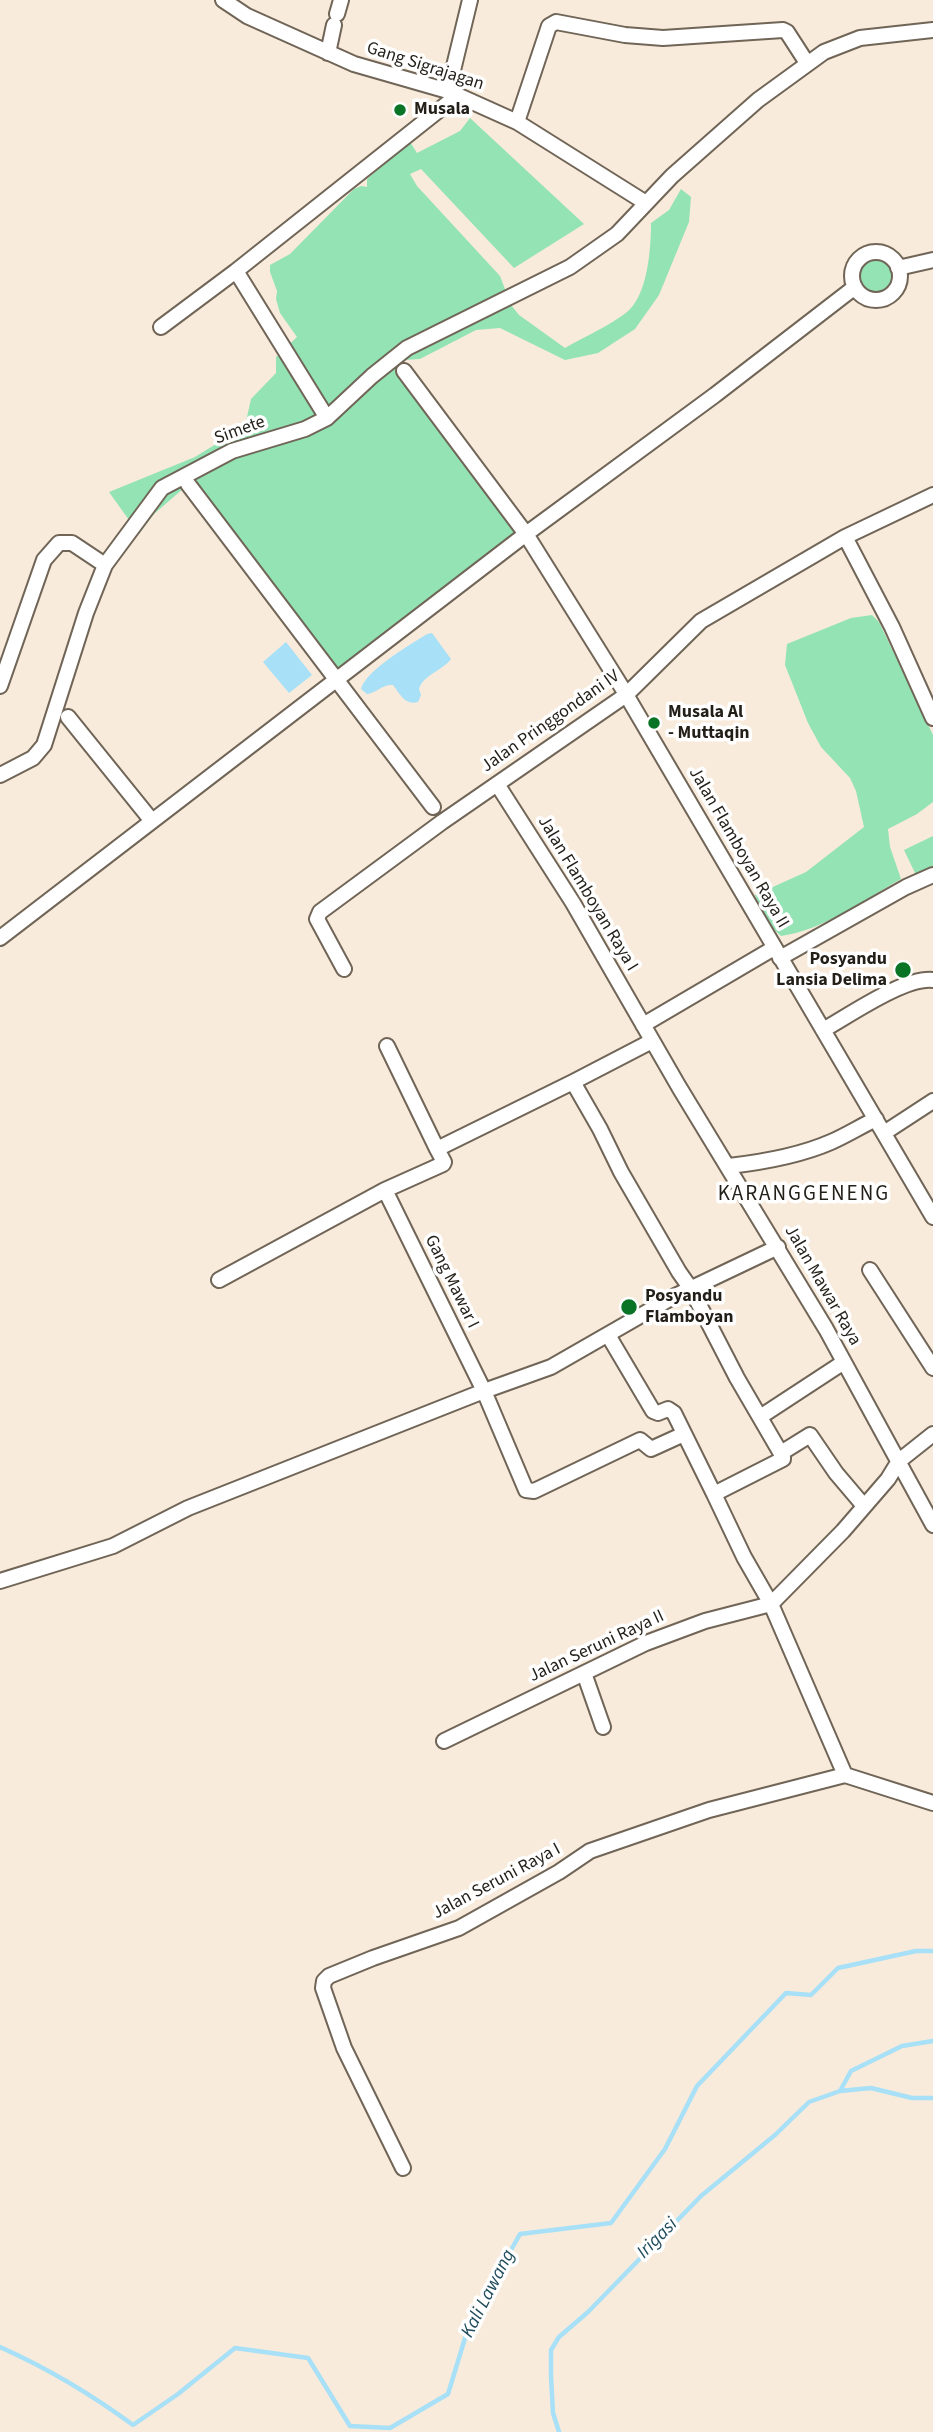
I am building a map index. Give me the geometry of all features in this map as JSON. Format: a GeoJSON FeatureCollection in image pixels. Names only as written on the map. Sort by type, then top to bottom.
{"type":"FeatureCollection","features":[{"type":"Feature","properties":{"kind":"street","name":"Gang Sigrajagan"},"geometry":{"type":"LineString","coordinates":[[223,0],[247,16],[354,64],[453,93],[517,122],[646,203]]}},
{"type":"Feature","properties":{"kind":"street"},"geometry":{"type":"LineString","coordinates":[[161,327],[236,271],[453,93],[470,0]]}},
{"type":"Feature","properties":{"kind":"street"},"geometry":{"type":"LineString","coordinates":[[328,53],[337,13]]}},
{"type":"Feature","properties":{"kind":"street"},"geometry":{"type":"LineString","coordinates":[[517,122],[549,26],[555,22],[625,35],[663,38],[783,30],[807,63]]}},
{"type":"Feature","properties":{"kind":"street","name":"Simete"},"geometry":{"type":"LineString","coordinates":[[0,775],[33,758],[44,745],[86,613],[105,565],[162,488],[232,451],[305,429],[327,418],[407,348],[570,267],[617,234],[672,176],[758,100],[824,52],[860,38],[933,30]]}},
{"type":"Feature","properties":{"kind":"street"},"geometry":{"type":"LineString","coordinates":[[874,252],[889,256],[898,268],[900,278],[897,287],[890,295],[881,299],[862,295],[855,287],[852,272],[866,254],[874,252]]}},
{"type":"Feature","properties":{"kind":"street"},"geometry":{"type":"LineString","coordinates":[[898,268],[933,260]]}},
{"type":"Feature","properties":{"kind":"street"},"geometry":{"type":"LineString","coordinates":[[236,271],[327,418]]}},
{"type":"Feature","properties":{"kind":"street"},"geometry":{"type":"LineString","coordinates":[[0,938],[526,534],[715,395],[855,287]]}},
{"type":"Feature","properties":{"kind":"street","name":"Jalan Flamboyan Raya II"},"geometry":{"type":"LineString","coordinates":[[404,371],[526,534],[626,695],[933,1217]]}},
{"type":"Feature","properties":{"kind":"street"},"geometry":{"type":"LineString","coordinates":[[188,484],[433,807]]}},
{"type":"Feature","properties":{"kind":"street","name":"Jalan Pringgondani IV"},"geometry":{"type":"LineString","coordinates":[[344,969],[317,915],[497,784],[626,695],[701,621],[845,537],[933,495]]}},
{"type":"Feature","properties":{"kind":"street"},"geometry":{"type":"LineString","coordinates":[[845,537],[892,626],[933,718]]}},
{"type":"Feature","properties":{"kind":"street"},"geometry":{"type":"LineString","coordinates":[[0,686],[44,559],[51,550],[59,543],[72,543],[105,565]]}},
{"type":"Feature","properties":{"kind":"street"},"geometry":{"type":"LineString","coordinates":[[68,717],[152,821]]}},
{"type":"Feature","properties":{"kind":"street","name":"Jalan Flamboyan Raya I"},"geometry":{"type":"LineString","coordinates":[[497,784],[573,903],[643,1025]]}},
{"type":"Feature","properties":{"kind":"street"},"geometry":{"type":"LineString","coordinates":[[643,1025],[777,953],[933,875]]}},
{"type":"Feature","properties":{"kind":"street"},"geometry":{"type":"LineString","coordinates":[[823,1030],[885,995],[922,979],[933,980]]}},
{"type":"Feature","properties":{"kind":"street","name":"Jalan Mawar Raya"},"geometry":{"type":"LineString","coordinates":[[643,1025],[778,1247],[900,1461]]}},
{"type":"Feature","properties":{"kind":"street"},"geometry":{"type":"LineString","coordinates":[[437,1149],[652,1041]]}},
{"type":"Feature","properties":{"kind":"street"},"geometry":{"type":"LineString","coordinates":[[219,1280],[385,1190],[443,1164],[387,1046]]}},
{"type":"Feature","properties":{"kind":"street"},"geometry":{"type":"LineString","coordinates":[[573,1083],[781,1453],[783,1459],[714,1494]]}},
{"type":"Feature","properties":{"kind":"street"},"geometry":{"type":"LineString","coordinates":[[884,1133],[933,1101]]}},
{"type":"Feature","properties":{"kind":"street"},"geometry":{"type":"LineString","coordinates":[[729,1167],[772,1161],[830,1143],[876,1119]]}},
{"type":"Feature","properties":{"kind":"street","name":"Gang Mawar I"},"geometry":{"type":"LineString","coordinates":[[385,1190],[484,1391],[523,1488],[530,1492],[640,1440],[651,1449],[684,1434]]}},
{"type":"Feature","properties":{"kind":"street"},"geometry":{"type":"LineString","coordinates":[[0,1581],[113,1546],[188,1508],[551,1367],[673,1297],[778,1247]]}},
{"type":"Feature","properties":{"kind":"street"},"geometry":{"type":"LineString","coordinates":[[870,1270],[933,1368]]}},
{"type":"Feature","properties":{"kind":"street"},"geometry":{"type":"LineString","coordinates":[[608,1335],[653,1411],[658,1413],[670,1409],[684,1434],[744,1557],[771,1604],[845,1775],[933,1803]]}},
{"type":"Feature","properties":{"kind":"street"},"geometry":{"type":"LineString","coordinates":[[760,1417],[844,1362]]}},
{"type":"Feature","properties":{"kind":"street"},"geometry":{"type":"LineString","coordinates":[[771,1604],[864,1506],[900,1461],[933,1434]]}},
{"type":"Feature","properties":{"kind":"street"},"geometry":{"type":"LineString","coordinates":[[781,1453],[810,1435],[836,1473],[864,1506]]}},
{"type":"Feature","properties":{"kind":"street"},"geometry":{"type":"LineString","coordinates":[[900,1461],[933,1525]]}},
{"type":"Feature","properties":{"kind":"street","name":"Jalan Seruni Raya II"},"geometry":{"type":"LineString","coordinates":[[444,1741],[673,1632],[771,1604]]}},
{"type":"Feature","properties":{"kind":"street"},"geometry":{"type":"LineString","coordinates":[[584,1673],[603,1727]]}},
{"type":"Feature","properties":{"kind":"street","name":"Jalan Seruni Raya I"},"geometry":{"type":"LineString","coordinates":[[403,2168],[344,2048],[323,1988],[324,1981],[329,1976],[458,1928],[559,1872],[590,1851],[709,1810],[845,1775]]}},
{"type":"Feature","properties":{"kind":"green space"},"geometry":{"type":"Polygon","coordinates":[[[470,118],[584,224],[514,268],[421,169],[410,174],[417,186],[500,276],[511,305],[519,315],[565,348],[613,322],[634,304],[647,270],[651,223],[669,210],[681,189],[691,197],[689,222],[659,295],[635,329],[598,353],[565,360],[500,328],[476,330],[420,359],[405,360],[393,365],[518,532],[338,675],[192,481],[154,514],[139,534],[109,492],[195,457],[245,426],[251,399],[276,373],[276,357],[297,337],[280,313],[270,265],[290,254],[354,189],[367,187],[367,179],[410,142],[417,153],[460,131],[470,118]]]}},
{"type":"Feature","properties":{"kind":"green space"},"geometry":{"type":"Polygon","coordinates":[[[875,258],[888,263],[893,276],[888,289],[875,294],[862,289],[857,276],[862,263],[875,258]]]}},
{"type":"Feature","properties":{"kind":"green space"},"geometry":{"type":"Polygon","coordinates":[[[872,615],[879,622],[933,735],[933,802],[888,829],[890,847],[901,879],[828,921],[813,928],[781,936],[765,921],[755,895],[806,872],[864,827],[856,791],[850,778],[821,747],[808,723],[785,665],[787,644],[851,618],[872,615]]]}},
{"type":"Feature","properties":{"kind":"green space"},"geometry":{"type":"Polygon","coordinates":[[[933,836],[933,867],[916,875],[904,850],[933,836]]]}},
{"type":"Feature","properties":{"kind":"water"},"geometry":{"type":"Polygon","coordinates":[[[432,633],[451,659],[421,684],[418,702],[406,701],[393,685],[367,694],[361,689],[371,674],[390,658],[432,633]]]}},
{"type":"Feature","properties":{"kind":"water"},"geometry":{"type":"Polygon","coordinates":[[[286,642],[312,675],[289,693],[263,662],[286,642]]]}},
{"type":"Feature","properties":{"kind":"waterway","name":"Kali Lawang"},"geometry":{"type":"LineString","coordinates":[[0,2347],[68,2382],[133,2425],[178,2394],[235,2348],[308,2358],[350,2426],[390,2428],[448,2394],[469,2325],[520,2234],[611,2223],[665,2149],[697,2086],[786,1993],[811,1995],[838,1968],[916,1951],[933,1951]]}},
{"type":"Feature","properties":{"kind":"waterway","name":"Irigasi"},"geometry":{"type":"LineString","coordinates":[[840,2091],[851,2071],[902,2046],[933,2041]]}},
{"type":"Feature","properties":{"kind":"waterway","name":"Irigasi"},"geometry":{"type":"LineString","coordinates":[[559,2432],[553,2413],[551,2350],[559,2337],[588,2312],[701,2196],[775,2135],[809,2102],[840,2091],[871,2088],[912,2098],[933,2098]]}},
{"type":"Feature","properties":{"kind":"place","name":"Musala"},"geometry":{"type":"Point","coordinates":[400,110]}},
{"type":"Feature","properties":{"kind":"place","name":"Musala Al - Muttaqin"},"geometry":{"type":"Point","coordinates":[654,723]}},
{"type":"Feature","properties":{"kind":"place","name":"Posyandu Lansia Delima"},"geometry":{"type":"Point","coordinates":[903,970]}},
{"type":"Feature","properties":{"kind":"place","name":"Posyandu Flamboyan"},"geometry":{"type":"Point","coordinates":[629,1307]}},
{"type":"Feature","properties":{"kind":"district","name":"KARANGGENENG"},"geometry":{"type":"Point","coordinates":[804,1195]}}]}
